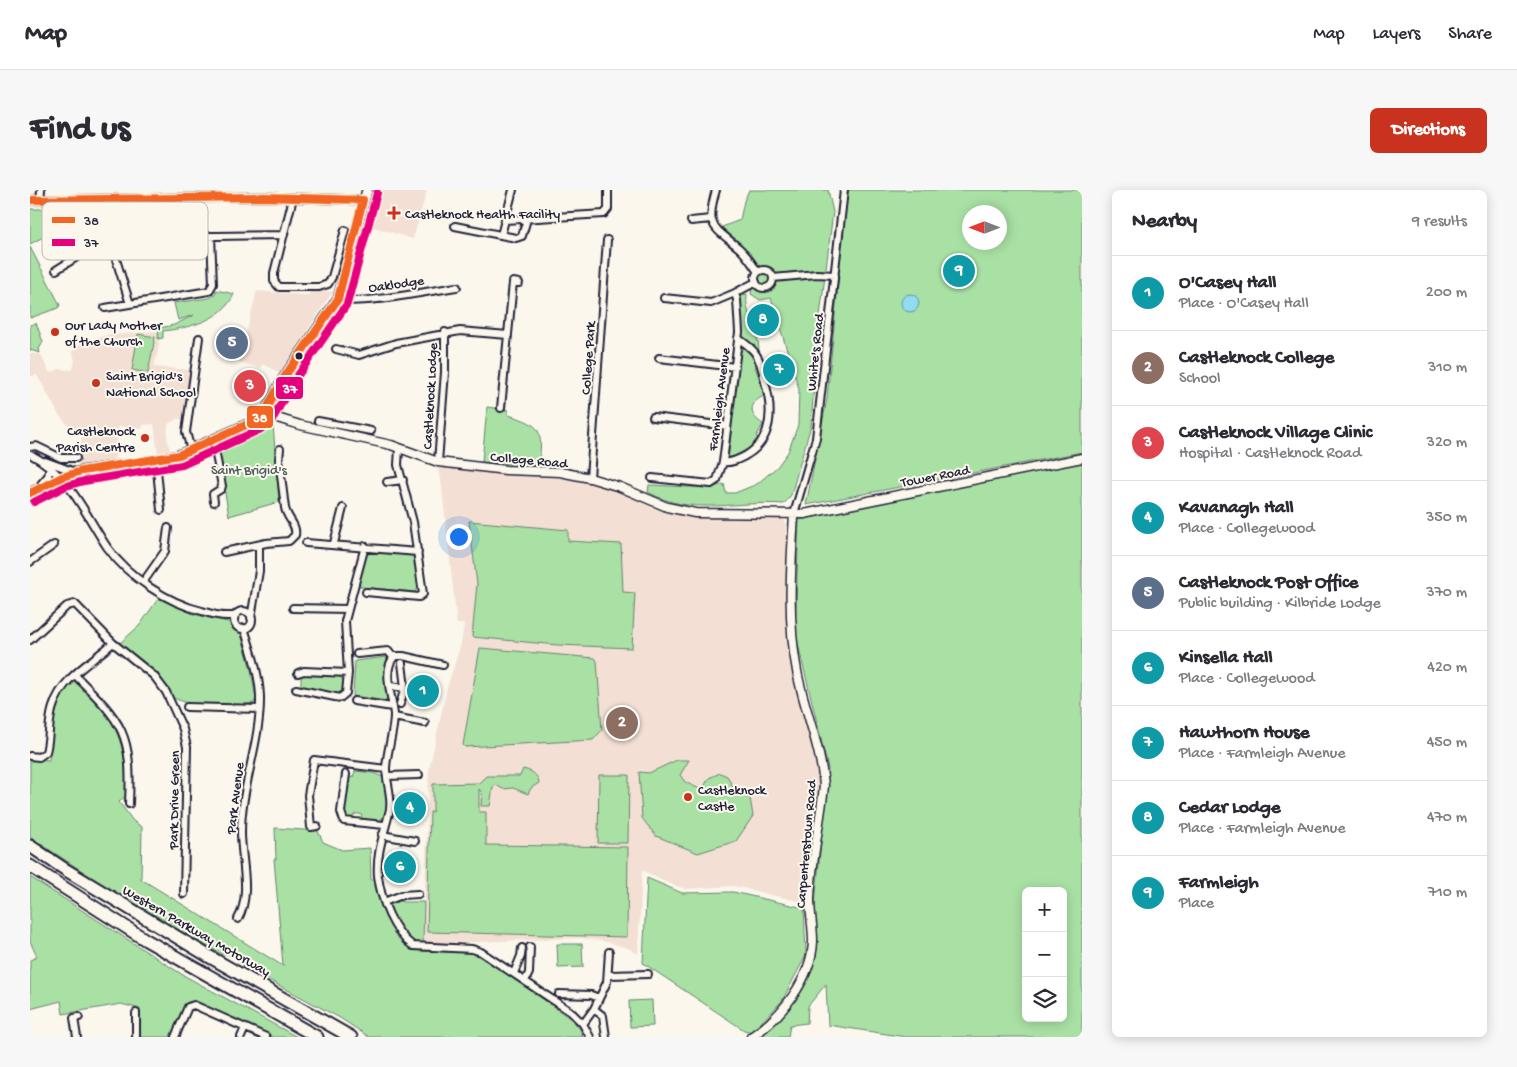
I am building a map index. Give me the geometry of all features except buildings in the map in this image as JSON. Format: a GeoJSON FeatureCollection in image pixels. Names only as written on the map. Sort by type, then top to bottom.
{"type":"FeatureCollection","features":[{"type":"Feature","properties":{"kind":"highway","name":"Western Parkway Motorway"},"geometry":{"type":"LineString","coordinates":[[30,846],[66,870],[210,957],[351,1037]]}},
{"type":"Feature","properties":{"kind":"highway"},"geometry":{"type":"LineString","coordinates":[[30,866],[146,940],[317,1037]]}},
{"type":"Feature","properties":{"kind":"main road"},"geometry":{"type":"LineString","coordinates":[[30,493],[62,477],[76,473],[156,460],[190,450],[250,425],[264,414],[283,379],[338,299],[367,190]]}},
{"type":"Feature","properties":{"kind":"street"},"geometry":{"type":"LineString","coordinates":[[40,200],[41,190]]}},
{"type":"Feature","properties":{"kind":"street"},"geometry":{"type":"LineString","coordinates":[[501,235],[512,190]]}},
{"type":"Feature","properties":{"kind":"street"},"geometry":{"type":"LineString","coordinates":[[505,220],[604,214],[608,209],[608,190]]}},
{"type":"Feature","properties":{"kind":"street"},"geometry":{"type":"LineString","coordinates":[[716,190],[711,205],[711,219],[720,235],[747,256],[758,272],[756,282]]}},
{"type":"Feature","properties":{"kind":"street","name":"White's Road"},"geometry":{"type":"LineString","coordinates":[[794,514],[816,438],[844,190]]}},
{"type":"Feature","properties":{"kind":"street"},"geometry":{"type":"LineString","coordinates":[[30,200],[264,194],[293,198],[364,200]]}},
{"type":"Feature","properties":{"kind":"street"},"geometry":{"type":"LineString","coordinates":[[293,198],[274,273],[274,281],[282,287],[328,284],[332,277],[345,230]]}},
{"type":"Feature","properties":{"kind":"street"},"geometry":{"type":"LineString","coordinates":[[455,226],[516,238],[522,236],[527,219]]}},
{"type":"Feature","properties":{"kind":"street"},"geometry":{"type":"LineString","coordinates":[[691,221],[711,219]]}},
{"type":"Feature","properties":{"kind":"street"},"geometry":{"type":"LineString","coordinates":[[208,236],[284,235]]}},
{"type":"Feature","properties":{"kind":"street"},"geometry":{"type":"LineString","coordinates":[[105,308],[209,291],[213,288],[211,236]]}},
{"type":"Feature","properties":{"kind":"street","name":"College Park"},"geometry":{"type":"LineString","coordinates":[[590,478],[607,240]]}},
{"type":"Feature","properties":{"kind":"street"},"geometry":{"type":"LineString","coordinates":[[56,270],[72,260]]}},
{"type":"Feature","properties":{"kind":"street"},"geometry":{"type":"LineString","coordinates":[[116,260],[130,304]]}},
{"type":"Feature","properties":{"kind":"street"},"geometry":{"type":"LineString","coordinates":[[758,272],[768,271],[773,278]]}},
{"type":"Feature","properties":{"kind":"street"},"geometry":{"type":"LineString","coordinates":[[773,278],[817,274],[835,275]]}},
{"type":"Feature","properties":{"kind":"street"},"geometry":{"type":"LineString","coordinates":[[756,282],[761,287],[767,288],[772,283],[773,278]]}},
{"type":"Feature","properties":{"kind":"street"},"geometry":{"type":"LineString","coordinates":[[502,408],[513,282],[519,282]]}},
{"type":"Feature","properties":{"kind":"street"},"geometry":{"type":"LineString","coordinates":[[664,298],[711,303],[756,282]]}},
{"type":"Feature","properties":{"kind":"street","name":"Oaklodge"},"geometry":{"type":"LineString","coordinates":[[338,299],[354,301],[457,287]]}},
{"type":"Feature","properties":{"kind":"street","name":"Farmleigh Avenue"},"geometry":{"type":"LineString","coordinates":[[652,478],[714,483],[723,462],[735,367],[738,338],[737,300],[734,293]]}},
{"type":"Feature","properties":{"kind":"street","name":"Castleknock Lodge"},"geometry":{"type":"LineString","coordinates":[[336,349],[359,355],[396,342],[445,332],[460,331],[508,335]]}},
{"type":"Feature","properties":{"kind":"street","name":"Castleknock Lodge"},"geometry":{"type":"LineString","coordinates":[[438,462],[445,374],[445,332]]}},
{"type":"Feature","properties":{"kind":"street"},"geometry":{"type":"LineString","coordinates":[[190,450],[186,432],[199,338]]}},
{"type":"Feature","properties":{"kind":"street","name":"Farmleigh Avenue"},"geometry":{"type":"LineString","coordinates":[[723,462],[737,460],[751,453],[766,434],[770,421],[770,400],[762,367],[756,354],[738,338]]}},
{"type":"Feature","properties":{"kind":"street"},"geometry":{"type":"LineString","coordinates":[[659,358],[735,367]]}},
{"type":"Feature","properties":{"kind":"street","name":"College Road"},"geometry":{"type":"LineString","coordinates":[[264,414],[336,429],[438,462],[506,470],[560,472],[590,478],[620,487],[667,508],[687,512],[794,514]]}},
{"type":"Feature","properties":{"kind":"street"},"geometry":{"type":"LineString","coordinates":[[653,417],[728,426]]}},
{"type":"Feature","properties":{"kind":"street"},"geometry":{"type":"LineString","coordinates":[[318,421],[336,429],[371,431]]}},
{"type":"Feature","properties":{"kind":"street"},"geometry":{"type":"LineString","coordinates":[[213,440],[222,486],[221,490],[213,494],[214,502]]}},
{"type":"Feature","properties":{"kind":"street"},"geometry":{"type":"LineString","coordinates":[[30,448],[36,446],[61,458],[76,458]]}},
{"type":"Feature","properties":{"kind":"street"},"geometry":{"type":"LineString","coordinates":[[366,592],[422,596],[423,594],[418,552],[403,480],[398,465],[399,448]]}},
{"type":"Feature","properties":{"kind":"street"},"geometry":{"type":"LineString","coordinates":[[224,552],[293,539],[296,532],[285,508],[280,449]]}},
{"type":"Feature","properties":{"kind":"street"},"geometry":{"type":"LineString","coordinates":[[207,453],[216,450]]}},
{"type":"Feature","properties":{"kind":"street"},"geometry":{"type":"LineString","coordinates":[[32,455],[62,477],[86,510],[110,551],[144,582],[196,610],[228,616],[236,615],[243,611],[251,618]]}},
{"type":"Feature","properties":{"kind":"street"},"geometry":{"type":"LineString","coordinates":[[32,455],[76,473]]}},
{"type":"Feature","properties":{"kind":"street","name":"Tower Road"},"geometry":{"type":"LineString","coordinates":[[794,514],[804,514],[1082,458]]}},
{"type":"Feature","properties":{"kind":"street"},"geometry":{"type":"LineString","coordinates":[[156,460],[161,510]]}},
{"type":"Feature","properties":{"kind":"street"},"geometry":{"type":"LineString","coordinates":[[30,493],[47,479],[50,467]]}},
{"type":"Feature","properties":{"kind":"street"},"geometry":{"type":"LineString","coordinates":[[387,482],[403,480]]}},
{"type":"Feature","properties":{"kind":"street"},"geometry":{"type":"LineString","coordinates":[[334,544],[343,508]]}},
{"type":"Feature","properties":{"kind":"street","name":"Carpenterstown Road"},"geometry":{"type":"LineString","coordinates":[[751,1037],[761,1034],[801,982],[811,956],[813,942],[810,900],[824,786],[823,771],[800,687],[790,633],[794,514]]}},
{"type":"Feature","properties":{"kind":"street"},"geometry":{"type":"LineString","coordinates":[[144,582],[166,551],[168,528]]}},
{"type":"Feature","properties":{"kind":"street"},"geometry":{"type":"LineString","coordinates":[[306,543],[364,546],[418,552]]}},
{"type":"Feature","properties":{"kind":"street"},"geometry":{"type":"LineString","coordinates":[[30,562],[54,545]]}},
{"type":"Feature","properties":{"kind":"street"},"geometry":{"type":"LineString","coordinates":[[236,615],[234,620],[236,626],[244,628],[249,626],[259,571],[259,545]]}},
{"type":"Feature","properties":{"kind":"street"},"geometry":{"type":"LineString","coordinates":[[296,689],[340,698],[346,693],[348,673],[345,627],[364,546]]}},
{"type":"Feature","properties":{"kind":"street","name":"Park Drive Green"},"geometry":{"type":"LineString","coordinates":[[30,640],[67,606],[75,604],[114,644],[154,676],[166,692],[183,730],[187,746],[184,894]]}},
{"type":"Feature","properties":{"kind":"street"},"geometry":{"type":"LineString","coordinates":[[293,608],[348,610]]}},
{"type":"Feature","properties":{"kind":"street","name":"Park Avenue"},"geometry":{"type":"LineString","coordinates":[[238,919],[244,899],[241,820],[259,709],[259,687],[244,628]]}},
{"type":"Feature","properties":{"kind":"street"},"geometry":{"type":"LineString","coordinates":[[30,756],[43,755],[47,749],[53,706],[75,675],[86,663],[114,644]]}},
{"type":"Feature","properties":{"kind":"street"},"geometry":{"type":"LineString","coordinates":[[357,654],[388,651],[393,657]]}},
{"type":"Feature","properties":{"kind":"street"},"geometry":{"type":"LineString","coordinates":[[393,657],[403,656],[443,665]]}},
{"type":"Feature","properties":{"kind":"street"},"geometry":{"type":"LineString","coordinates":[[393,657],[390,663],[390,686],[394,717],[387,772],[390,807],[378,852],[378,876],[384,902],[399,932],[413,946],[472,949],[481,952],[571,1012],[584,1024],[590,1037]]}},
{"type":"Feature","properties":{"kind":"street"},"geometry":{"type":"LineString","coordinates":[[400,704],[405,688],[402,663]]}},
{"type":"Feature","properties":{"kind":"street"},"geometry":{"type":"LineString","coordinates":[[298,673],[348,673]]}},
{"type":"Feature","properties":{"kind":"street"},"geometry":{"type":"LineString","coordinates":[[75,675],[115,717],[122,730],[130,768],[129,804]]}},
{"type":"Feature","properties":{"kind":"street"},"geometry":{"type":"LineString","coordinates":[[390,686],[405,688]]}},
{"type":"Feature","properties":{"kind":"street"},"geometry":{"type":"LineString","coordinates":[[356,700],[392,707]]}},
{"type":"Feature","properties":{"kind":"street"},"geometry":{"type":"LineString","coordinates":[[187,707],[259,709]]}},
{"type":"Feature","properties":{"kind":"street"},"geometry":{"type":"LineString","coordinates":[[394,717],[425,723]]}},
{"type":"Feature","properties":{"kind":"street"},"geometry":{"type":"LineString","coordinates":[[317,826],[311,827],[308,804],[314,760],[387,772],[419,775]]}},
{"type":"Feature","properties":{"kind":"street"},"geometry":{"type":"LineString","coordinates":[[346,774],[342,818],[347,821],[384,825]]}},
{"type":"Feature","properties":{"kind":"street"},"geometry":{"type":"LineString","coordinates":[[382,835],[415,842]]}},
{"type":"Feature","properties":{"kind":"street"},"geometry":{"type":"LineString","coordinates":[[384,902],[402,895],[418,894]]}},
{"type":"Feature","properties":{"kind":"street"},"geometry":{"type":"LineString","coordinates":[[525,981],[529,973],[530,947]]}},
{"type":"Feature","properties":{"kind":"street"},"geometry":{"type":"LineString","coordinates":[[514,973],[522,948]]}},
{"type":"Feature","properties":{"kind":"street"},"geometry":{"type":"LineString","coordinates":[[584,1024],[594,1009],[609,975],[609,952]]}},
{"type":"Feature","properties":{"kind":"street"},"geometry":{"type":"LineString","coordinates":[[609,975],[648,974]]}},
{"type":"Feature","properties":{"kind":"street"},"geometry":{"type":"LineString","coordinates":[[559,994],[592,995],[599,998]]}},
{"type":"Feature","properties":{"kind":"street"},"geometry":{"type":"LineString","coordinates":[[175,1037],[190,1005],[209,1011],[266,1037]]}},
{"type":"Feature","properties":{"kind":"street"},"geometry":{"type":"LineString","coordinates":[[594,1009],[603,1016],[606,1037]]}},
{"type":"Feature","properties":{"kind":"street"},"geometry":{"type":"LineString","coordinates":[[136,1013],[136,1037]]}},
{"type":"Feature","properties":{"kind":"street"},"geometry":{"type":"LineString","coordinates":[[77,1037],[74,1018],[79,1017]]}},
{"type":"Feature","properties":{"kind":"street"},"geometry":{"type":"LineString","coordinates":[[241,1037],[245,1028]]}},
{"type":"Feature","properties":{"kind":"shaded area","name":"Castleknock Health Facility"},"geometry":{"type":"Polygon","coordinates":[[[376,190],[427,190],[413,239],[364,224],[376,190]]]}},
{"type":"Feature","properties":{"kind":"shaded area"},"geometry":{"type":"Polygon","coordinates":[[[312,290],[332,292],[280,373],[263,364],[261,368],[239,362],[257,291],[308,295],[312,290]]]}},
{"type":"Feature","properties":{"kind":"shaded area","name":"Saint Brigid's National School"},"geometry":{"type":"Polygon","coordinates":[[[158,331],[159,346],[154,367],[193,370],[187,419],[177,419],[168,424],[167,438],[170,451],[158,455],[154,424],[143,425],[142,429],[119,426],[114,462],[77,467],[83,431],[68,425],[59,415],[37,375],[30,376],[30,353],[41,355],[49,372],[52,373],[59,369],[73,370],[75,360],[72,351],[77,349],[76,346],[113,333],[114,335],[158,331]]]}},
{"type":"Feature","properties":{"kind":"shaded area"},"geometry":{"type":"Polygon","coordinates":[[[437,467],[570,479],[609,487],[658,510],[687,515],[774,516],[786,523],[789,635],[802,709],[820,776],[806,903],[734,886],[685,889],[663,881],[642,870],[638,954],[630,949],[608,942],[580,938],[423,944],[429,770],[447,688],[461,644],[464,624],[457,624],[441,479],[437,467]]]}},
{"type":"Feature","properties":{"kind":"green space"},"geometry":{"type":"Polygon","coordinates":[[[749,190],[828,190],[833,212],[818,332],[811,425],[791,495],[784,504],[698,506],[664,500],[648,492],[649,485],[709,488],[724,484],[726,493],[735,493],[757,484],[777,467],[788,452],[798,425],[799,389],[771,298],[760,300],[751,294],[754,273],[748,252],[722,227],[740,220],[744,201],[749,190]]]}},
{"type":"Feature","properties":{"kind":"green space"},"geometry":{"type":"Polygon","coordinates":[[[847,190],[1082,190],[1082,452],[806,505],[827,399],[847,190]]]}},
{"type":"Feature","properties":{"kind":"green space"},"geometry":{"type":"Polygon","coordinates":[[[30,209],[42,209],[42,238],[30,244],[30,209]]]}},
{"type":"Feature","properties":{"kind":"green space"},"geometry":{"type":"Polygon","coordinates":[[[30,247],[60,305],[58,308],[30,318],[30,247]]]}},
{"type":"Feature","properties":{"kind":"green space"},"geometry":{"type":"Polygon","coordinates":[[[216,290],[234,294],[222,310],[214,316],[194,325],[163,331],[163,338],[158,339],[159,328],[174,325],[194,315],[178,320],[174,303],[209,298],[215,295],[216,290]]]}},
{"type":"Feature","properties":{"kind":"green space"},"geometry":{"type":"Polygon","coordinates":[[[747,294],[749,316],[757,336],[759,350],[756,361],[757,366],[755,367],[766,395],[756,401],[752,409],[755,417],[763,424],[756,437],[758,438],[750,448],[728,459],[742,333],[741,295],[747,294]]]}},
{"type":"Feature","properties":{"kind":"green space"},"geometry":{"type":"Polygon","coordinates":[[[36,323],[43,342],[39,349],[40,353],[30,350],[30,325],[36,323]]]}},
{"type":"Feature","properties":{"kind":"green space"},"geometry":{"type":"Polygon","coordinates":[[[138,334],[155,337],[148,373],[132,370],[138,334]]]}},
{"type":"Feature","properties":{"kind":"green space"},"geometry":{"type":"Polygon","coordinates":[[[487,407],[508,410],[508,415],[534,426],[540,437],[539,466],[482,462],[487,407]]]}},
{"type":"Feature","properties":{"kind":"green space","name":"Saint Brigid's"},"geometry":{"type":"Polygon","coordinates":[[[273,424],[279,502],[229,516],[217,447],[227,447],[273,424]]]}},
{"type":"Feature","properties":{"kind":"green space"},"geometry":{"type":"Polygon","coordinates":[[[1082,462],[1082,1037],[906,1037],[828,1025],[826,984],[808,1006],[807,1023],[790,1025],[788,1037],[764,1037],[764,1032],[803,983],[813,926],[828,768],[795,632],[799,520],[1082,462]]]}},
{"type":"Feature","properties":{"kind":"green space"},"geometry":{"type":"Polygon","coordinates":[[[469,521],[568,530],[568,541],[621,544],[623,592],[635,593],[632,648],[558,645],[472,637],[477,584],[469,521]]]}},
{"type":"Feature","properties":{"kind":"green space"},"geometry":{"type":"Polygon","coordinates":[[[370,551],[413,556],[418,588],[415,592],[361,587],[359,584],[366,557],[370,551]]]}},
{"type":"Feature","properties":{"kind":"green space"},"geometry":{"type":"Polygon","coordinates":[[[160,596],[193,614],[232,623],[240,630],[251,670],[256,699],[254,703],[211,706],[180,701],[171,697],[149,667],[119,644],[140,625],[160,596]]]}},
{"type":"Feature","properties":{"kind":"green space"},"geometry":{"type":"Polygon","coordinates":[[[480,648],[595,658],[597,661],[602,730],[593,740],[465,747],[463,745],[480,648]]]}},
{"type":"Feature","properties":{"kind":"green space"},"geometry":{"type":"Polygon","coordinates":[[[387,657],[387,701],[353,696],[355,661],[387,657]]]}},
{"type":"Feature","properties":{"kind":"green space"},"geometry":{"type":"Polygon","coordinates":[[[304,674],[339,676],[346,683],[343,692],[340,695],[301,688],[301,677],[304,674]]]}},
{"type":"Feature","properties":{"kind":"green space"},"geometry":{"type":"Polygon","coordinates":[[[75,683],[86,691],[104,711],[117,733],[124,757],[126,782],[126,796],[119,802],[133,821],[142,827],[141,879],[283,966],[274,859],[276,859],[275,828],[318,831],[323,842],[342,850],[370,848],[371,880],[375,880],[384,912],[402,942],[419,951],[478,953],[571,1019],[580,1029],[583,1037],[369,1037],[340,1018],[243,966],[233,956],[221,954],[137,907],[30,837],[30,759],[49,760],[53,717],[56,706],[61,696],[75,683]]]}},
{"type":"Feature","properties":{"kind":"green space"},"geometry":{"type":"Polygon","coordinates":[[[677,760],[689,760],[680,775],[685,782],[702,790],[709,778],[720,773],[727,776],[733,787],[731,793],[750,798],[753,816],[736,841],[698,853],[656,836],[642,818],[639,772],[649,773],[677,760]]]}},
{"type":"Feature","properties":{"kind":"green space"},"geometry":{"type":"Polygon","coordinates":[[[523,769],[534,773],[539,783],[531,788],[528,794],[513,788],[503,789],[496,785],[493,787],[490,806],[481,806],[482,793],[479,789],[479,812],[486,812],[486,845],[628,847],[627,937],[427,932],[430,812],[433,812],[433,784],[479,783],[486,776],[520,776],[523,769]]]}},
{"type":"Feature","properties":{"kind":"green space"},"geometry":{"type":"Polygon","coordinates":[[[355,771],[373,773],[383,777],[387,801],[385,813],[378,822],[362,820],[361,814],[355,814],[351,820],[344,815],[348,778],[353,777],[355,771]]]}},
{"type":"Feature","properties":{"kind":"green space"},"geometry":{"type":"Polygon","coordinates":[[[599,775],[629,775],[628,843],[598,843],[599,775]]]}},
{"type":"Feature","properties":{"kind":"green space"},"geometry":{"type":"Polygon","coordinates":[[[30,877],[183,975],[297,1037],[269,1037],[187,1005],[171,1037],[138,1037],[137,1018],[140,1016],[140,1009],[121,1004],[63,1014],[61,1001],[30,1009],[30,960],[37,957],[30,941],[30,877]]]}},
{"type":"Feature","properties":{"kind":"green space"},"geometry":{"type":"Polygon","coordinates":[[[647,878],[682,893],[733,892],[804,908],[806,955],[782,1001],[752,1032],[744,1030],[643,963],[647,878]]]}},
{"type":"Feature","properties":{"kind":"green space"},"geometry":{"type":"Polygon","coordinates":[[[401,899],[402,902],[424,902],[423,944],[410,940],[402,930],[389,906],[390,903],[401,899]]]}},
{"type":"Feature","properties":{"kind":"green space"},"geometry":{"type":"Polygon","coordinates":[[[557,944],[582,944],[583,967],[558,968],[557,944]]]}},
{"type":"Feature","properties":{"kind":"green space"},"geometry":{"type":"Polygon","coordinates":[[[652,1000],[653,1026],[630,1027],[629,1001],[652,1000]]]}},
{"type":"Feature","properties":{"kind":"water"},"geometry":{"type":"Polygon","coordinates":[[[910,294],[916,297],[919,303],[916,309],[910,312],[904,309],[901,303],[904,297],[910,294]]]}},
{"type":"Feature","properties":{"kind":"transit line","name":"37"},"geometry":{"type":"LineString","coordinates":[[34,502],[66,486],[84,481],[182,465],[261,429],[272,420],[292,384],[347,304],[377,193]]}},
{"type":"Feature","properties":{"kind":"transit line","name":"38"},"geometry":{"type":"LineString","coordinates":[[30,200],[264,197],[363,200]]}},
{"type":"Feature","properties":{"kind":"transit line","name":"38"},"geometry":{"type":"LineString","coordinates":[[30,493],[62,477],[82,471],[179,455],[257,420],[264,414],[283,379],[338,299],[363,200]]}},
{"type":"Feature","properties":{"kind":"place","name":"Castleknock Health Facility"},"geometry":{"type":"Point","coordinates":[394,213]}},
{"type":"Feature","properties":{"kind":"place","name":"Farmleigh"},"geometry":{"type":"Point","coordinates":[959,271]}},
{"type":"Feature","properties":{"kind":"place","name":"Cedar Lodge"},"geometry":{"type":"Point","coordinates":[763,320]}},
{"type":"Feature","properties":{"kind":"place","name":"Our Lady Mother of the Church"},"geometry":{"type":"Point","coordinates":[55,332]}},
{"type":"Feature","properties":{"kind":"place","name":"Castleknock Post Office"},"geometry":{"type":"Point","coordinates":[232,343]}},
{"type":"Feature","properties":{"kind":"place","name":"Hawthorn House"},"geometry":{"type":"Point","coordinates":[779,370]}},
{"type":"Feature","properties":{"kind":"place","name":"Saint Brigid's National School"},"geometry":{"type":"Point","coordinates":[96,383]}},
{"type":"Feature","properties":{"kind":"place","name":"Castleknock Village Clinic"},"geometry":{"type":"Point","coordinates":[250,386]}},
{"type":"Feature","properties":{"kind":"place","name":"Castleknock Parish Centre"},"geometry":{"type":"Point","coordinates":[145,438]}},
{"type":"Feature","properties":{"kind":"place","name":"O'Casey Hall"},"geometry":{"type":"Point","coordinates":[423,691]}},
{"type":"Feature","properties":{"kind":"place","name":"Castleknock College"},"geometry":{"type":"Point","coordinates":[622,723]}},
{"type":"Feature","properties":{"kind":"place","name":"Castleknock Castle"},"geometry":{"type":"Point","coordinates":[688,797]}},
{"type":"Feature","properties":{"kind":"place","name":"Kavanagh Hall"},"geometry":{"type":"Point","coordinates":[410,808]}},
{"type":"Feature","properties":{"kind":"place","name":"Kinsella Hall"},"geometry":{"type":"Point","coordinates":[400,867]}}]}
